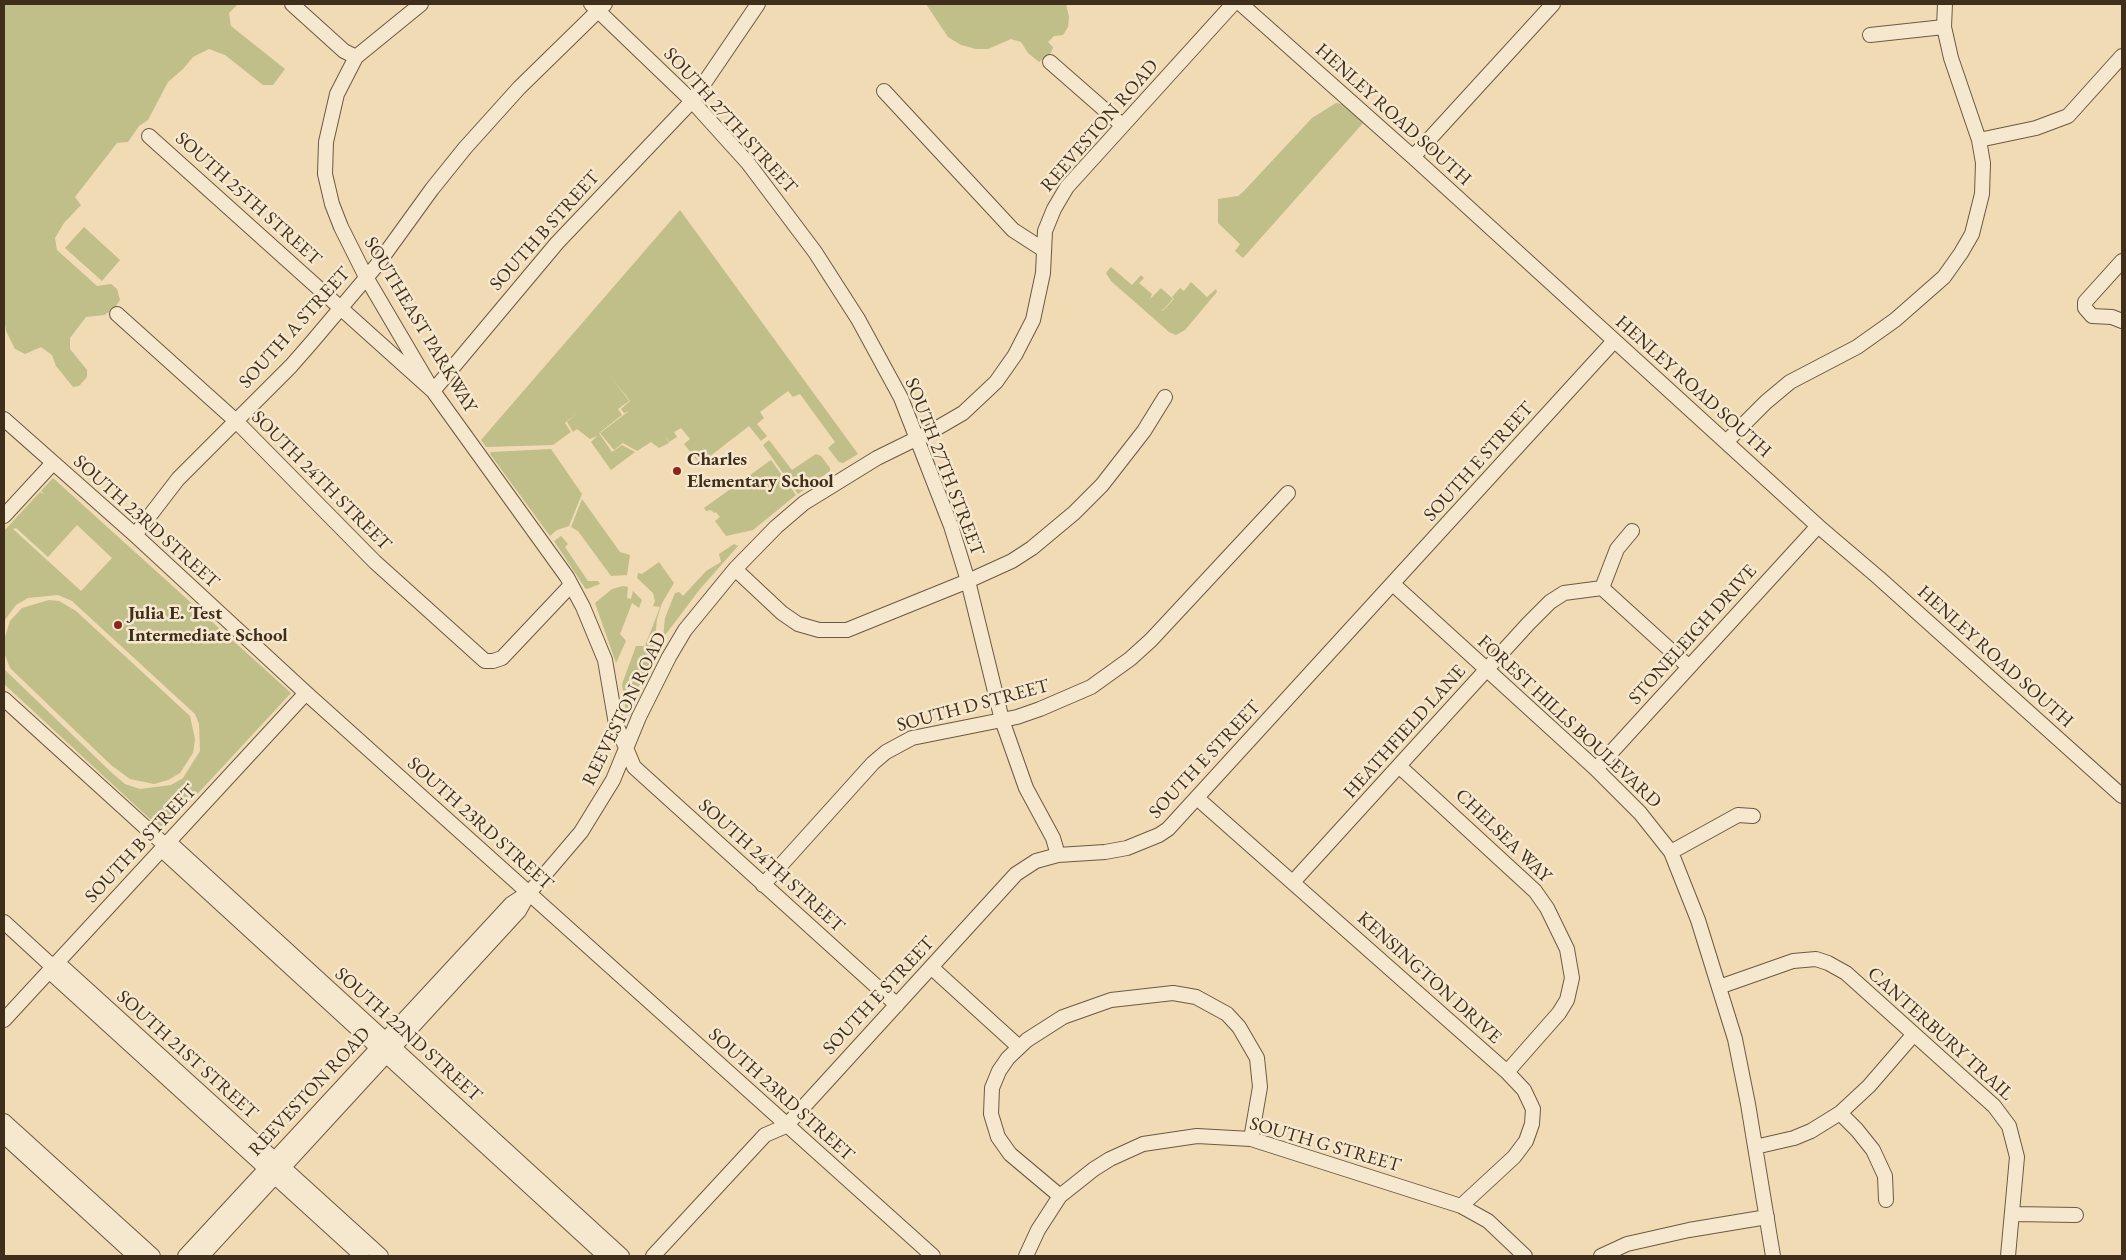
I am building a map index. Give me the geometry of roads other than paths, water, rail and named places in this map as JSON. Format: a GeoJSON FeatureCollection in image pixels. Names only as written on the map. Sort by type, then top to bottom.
{"type":"FeatureCollection","features":[{"type":"Feature","properties":{"kind":"street"},"geometry":{"type":"LineString","coordinates":[[292,4],[344,51],[356,57]]}},
{"type":"Feature","properties":{"kind":"street","name":"SOUTHEAST PARKWAY"},"geometry":{"type":"LineString","coordinates":[[421,4],[356,57],[337,94],[326,142],[325,174],[332,204],[341,227],[366,276],[433,391],[571,584],[583,607],[605,660],[616,724],[626,752]]}},
{"type":"Feature","properties":{"kind":"street","name":"SOUTH B STREET"},"geometry":{"type":"LineString","coordinates":[[433,391],[551,250],[692,101],[758,4]]}},
{"type":"Feature","properties":{"kind":"street","name":"REEVESTON ROAD"},"geometry":{"type":"LineString","coordinates":[[185,1256],[274,1168],[386,1047],[519,911],[529,893],[581,832],[613,780],[639,717],[669,657],[685,630],[734,569],[776,527],[804,503],[877,458],[917,439],[963,413],[996,382],[1015,355],[1033,320],[1043,273],[1045,231],[1054,209],[1067,187],[1233,4]]}},
{"type":"Feature","properties":{"kind":"street","name":"HENLEY ROAD SOUTH"},"geometry":{"type":"LineString","coordinates":[[1241,4],[1413,157],[1818,526],[1879,578],[2122,796]]}},
{"type":"Feature","properties":{"kind":"street"},"geometry":{"type":"LineString","coordinates":[[1413,157],[1554,4]]}},
{"type":"Feature","properties":{"kind":"street"},"geometry":{"type":"LineString","coordinates":[[1726,442],[1766,402],[1790,382],[1869,340],[1895,320],[1944,277],[1966,245],[1979,211],[1983,182],[1979,140],[1951,58],[1944,27],[1945,4]]}},
{"type":"Feature","properties":{"kind":"street","name":"SOUTH 27TH STREET"},"geometry":{"type":"LineString","coordinates":[[598,6],[692,101],[748,163],[815,252],[858,319],[901,398],[951,526],[968,581],[1002,720],[1026,788],[1052,838],[1058,855]]}},
{"type":"Feature","properties":{"kind":"street","name":"SOUTH A STREET"},"geometry":{"type":"LineString","coordinates":[[135,535],[174,483],[291,366],[366,276],[465,148],[519,88],[598,6]]}},
{"type":"Feature","properties":{"kind":"street"},"geometry":{"type":"LineString","coordinates":[[1870,35],[1944,27]]}},
{"type":"Feature","properties":{"kind":"street"},"geometry":{"type":"LineString","coordinates":[[1979,140],[2036,128],[2068,116],[2121,59]]}},
{"type":"Feature","properties":{"kind":"street"},"geometry":{"type":"LineString","coordinates":[[1050,62],[1122,125]]}},
{"type":"Feature","properties":{"kind":"street"},"geometry":{"type":"LineString","coordinates":[[884,91],[1013,230],[1044,250]]}},
{"type":"Feature","properties":{"kind":"street","name":"SOUTH 25TH STREET"},"geometry":{"type":"LineString","coordinates":[[149,136],[433,391]]}},
{"type":"Feature","properties":{"kind":"street"},"geometry":{"type":"LineString","coordinates":[[2122,261],[2085,302],[2085,308],[2092,316],[2112,317],[2122,321]]}},
{"type":"Feature","properties":{"kind":"street","name":"SOUTH 24TH STREET"},"geometry":{"type":"LineString","coordinates":[[118,314],[236,421],[370,558],[485,661],[502,658],[571,584]]}},
{"type":"Feature","properties":{"kind":"street","name":"SOUTH E STREET"},"geometry":{"type":"LineString","coordinates":[[653,1256],[765,1135],[786,1126],[1016,874],[1036,861],[1058,855],[1104,852],[1141,843],[1168,829],[1614,341]]}},
{"type":"Feature","properties":{"kind":"street"},"geometry":{"type":"LineString","coordinates":[[734,569],[788,618],[819,630],[848,630],[1012,561],[1037,544],[1074,513],[1102,485],[1128,454],[1165,398]]}},
{"type":"Feature","properties":{"kind":"street","name":"SOUTH 23RD STREET"},"geometry":{"type":"LineString","coordinates":[[4,419],[52,464],[135,535],[306,693],[932,1256]]}},
{"type":"Feature","properties":{"kind":"street"},"geometry":{"type":"LineString","coordinates":[[4,516],[52,464]]}},
{"type":"Feature","properties":{"kind":"street","name":"SOUTH D STREET"},"geometry":{"type":"LineString","coordinates":[[764,885],[873,763],[886,752],[912,738],[1017,717],[1062,701],[1091,687],[1130,659],[1151,640],[1288,492]]}},
{"type":"Feature","properties":{"kind":"street","name":"STONELEIGH DRIVE"},"geometry":{"type":"LineString","coordinates":[[1596,769],[1818,526]]}},
{"type":"Feature","properties":{"kind":"street"},"geometry":{"type":"LineString","coordinates":[[1632,531],[1617,549],[1602,588],[1689,667]]}},
{"type":"Feature","properties":{"kind":"street","name":"FOREST HILLS BOULEVARD"},"geometry":{"type":"LineString","coordinates":[[1393,584],[1596,769],[1640,812],[1671,852],[1698,920],[1742,1071],[1772,1256]]}},
{"type":"Feature","properties":{"kind":"street","name":"HEATHFIELD LANE"},"geometry":{"type":"LineString","coordinates":[[1293,882],[1550,602],[1564,593],[1602,588]]}},
{"type":"Feature","properties":{"kind":"street","name":"SOUTH B STREET"},"geometry":{"type":"LineString","coordinates":[[4,1020],[306,693]]}},
{"type":"Feature","properties":{"kind":"street","name":"SOUTH 22ND STREET"},"geometry":{"type":"LineString","coordinates":[[4,698],[386,1047],[622,1256]]}},
{"type":"Feature","properties":{"kind":"street","name":"SOUTH 24TH STREET"},"geometry":{"type":"LineString","coordinates":[[626,752],[634,767],[897,1005]]}},
{"type":"Feature","properties":{"kind":"street","name":"CHELSEA WAY"},"geometry":{"type":"LineString","coordinates":[[1399,766],[1535,890],[1547,908],[1566,950],[1572,978],[1566,1000],[1559,1013],[1507,1072]]}},
{"type":"Feature","properties":{"kind":"street","name":"KENSINGTON DRIVE"},"geometry":{"type":"LineString","coordinates":[[1197,798],[1507,1072],[1524,1090],[1533,1109],[1529,1133],[1514,1157],[1461,1206]]}},
{"type":"Feature","properties":{"kind":"street"},"geometry":{"type":"LineString","coordinates":[[1671,852],[1738,815],[1753,816]]}},
{"type":"Feature","properties":{"kind":"street","name":"SOUTH 21ST STREET"},"geometry":{"type":"LineString","coordinates":[[4,922],[274,1168],[362,1256]]}},
{"type":"Feature","properties":{"kind":"street","name":"CANTERBURY TRAIL"},"geometry":{"type":"LineString","coordinates":[[1718,988],[1793,960],[1816,959],[1846,973],[1994,1106],[2009,1126],[2017,1157],[2008,1256]]}},
{"type":"Feature","properties":{"kind":"street"},"geometry":{"type":"LineString","coordinates":[[931,967],[1019,1047]]}},
{"type":"Feature","properties":{"kind":"street"},"geometry":{"type":"LineString","coordinates":[[1060,1196],[1010,1154],[994,1130],[990,1105],[992,1088],[999,1070],[1019,1047],[1052,1022],[1111,1000],[1162,993],[1196,997],[1227,1014],[1239,1027],[1255,1052],[1260,1087],[1251,1139]]}},
{"type":"Feature","properties":{"kind":"street"},"geometry":{"type":"LineString","coordinates":[[1755,1147],[1794,1138],[1811,1131],[1840,1114],[1869,1086],[1914,1034]]}},
{"type":"Feature","properties":{"kind":"street","name":"SOUTH 22ND STREET"},"geometry":{"type":"LineString","coordinates":[[386,1047],[605,1256]]}},
{"type":"Feature","properties":{"kind":"street"},"geometry":{"type":"LineString","coordinates":[[1840,1114],[1857,1130],[1873,1150],[1885,1176],[1886,1200]]}},
{"type":"Feature","properties":{"kind":"street"},"geometry":{"type":"LineString","coordinates":[[4,1121],[153,1256]]}},
{"type":"Feature","properties":{"kind":"street"},"geometry":{"type":"LineString","coordinates":[[4,1136],[136,1256]]}},
{"type":"Feature","properties":{"kind":"street","name":"SOUTH G STREET"},"geometry":{"type":"LineString","coordinates":[[1026,1256],[1038,1230],[1060,1196],[1110,1158],[1143,1144],[1197,1136],[1251,1139],[1461,1206],[1488,1221],[1525,1256]]}},
{"type":"Feature","properties":{"kind":"street","name":"REEVESTON ROAD"},"geometry":{"type":"LineString","coordinates":[[202,1256],[274,1168]]}},
{"type":"Feature","properties":{"kind":"street","name":"SOUTH 21ST STREET"},"geometry":{"type":"LineString","coordinates":[[274,1168],[381,1256]]}},
{"type":"Feature","properties":{"kind":"street"},"geometry":{"type":"LineString","coordinates":[[2013,1214],[2076,1215]]}},
{"type":"Feature","properties":{"kind":"street"},"geometry":{"type":"LineString","coordinates":[[1601,1256],[1627,1244],[1689,1230],[1767,1217]]}},
{"type":"Feature","properties":{"kind":"place","name":"Charles Elementary School"},"geometry":{"type":"Point","coordinates":[677,471]}},
{"type":"Feature","properties":{"kind":"place","name":"Julia E. Test Intermediate School"},"geometry":{"type":"Point","coordinates":[118,625]}}]}
